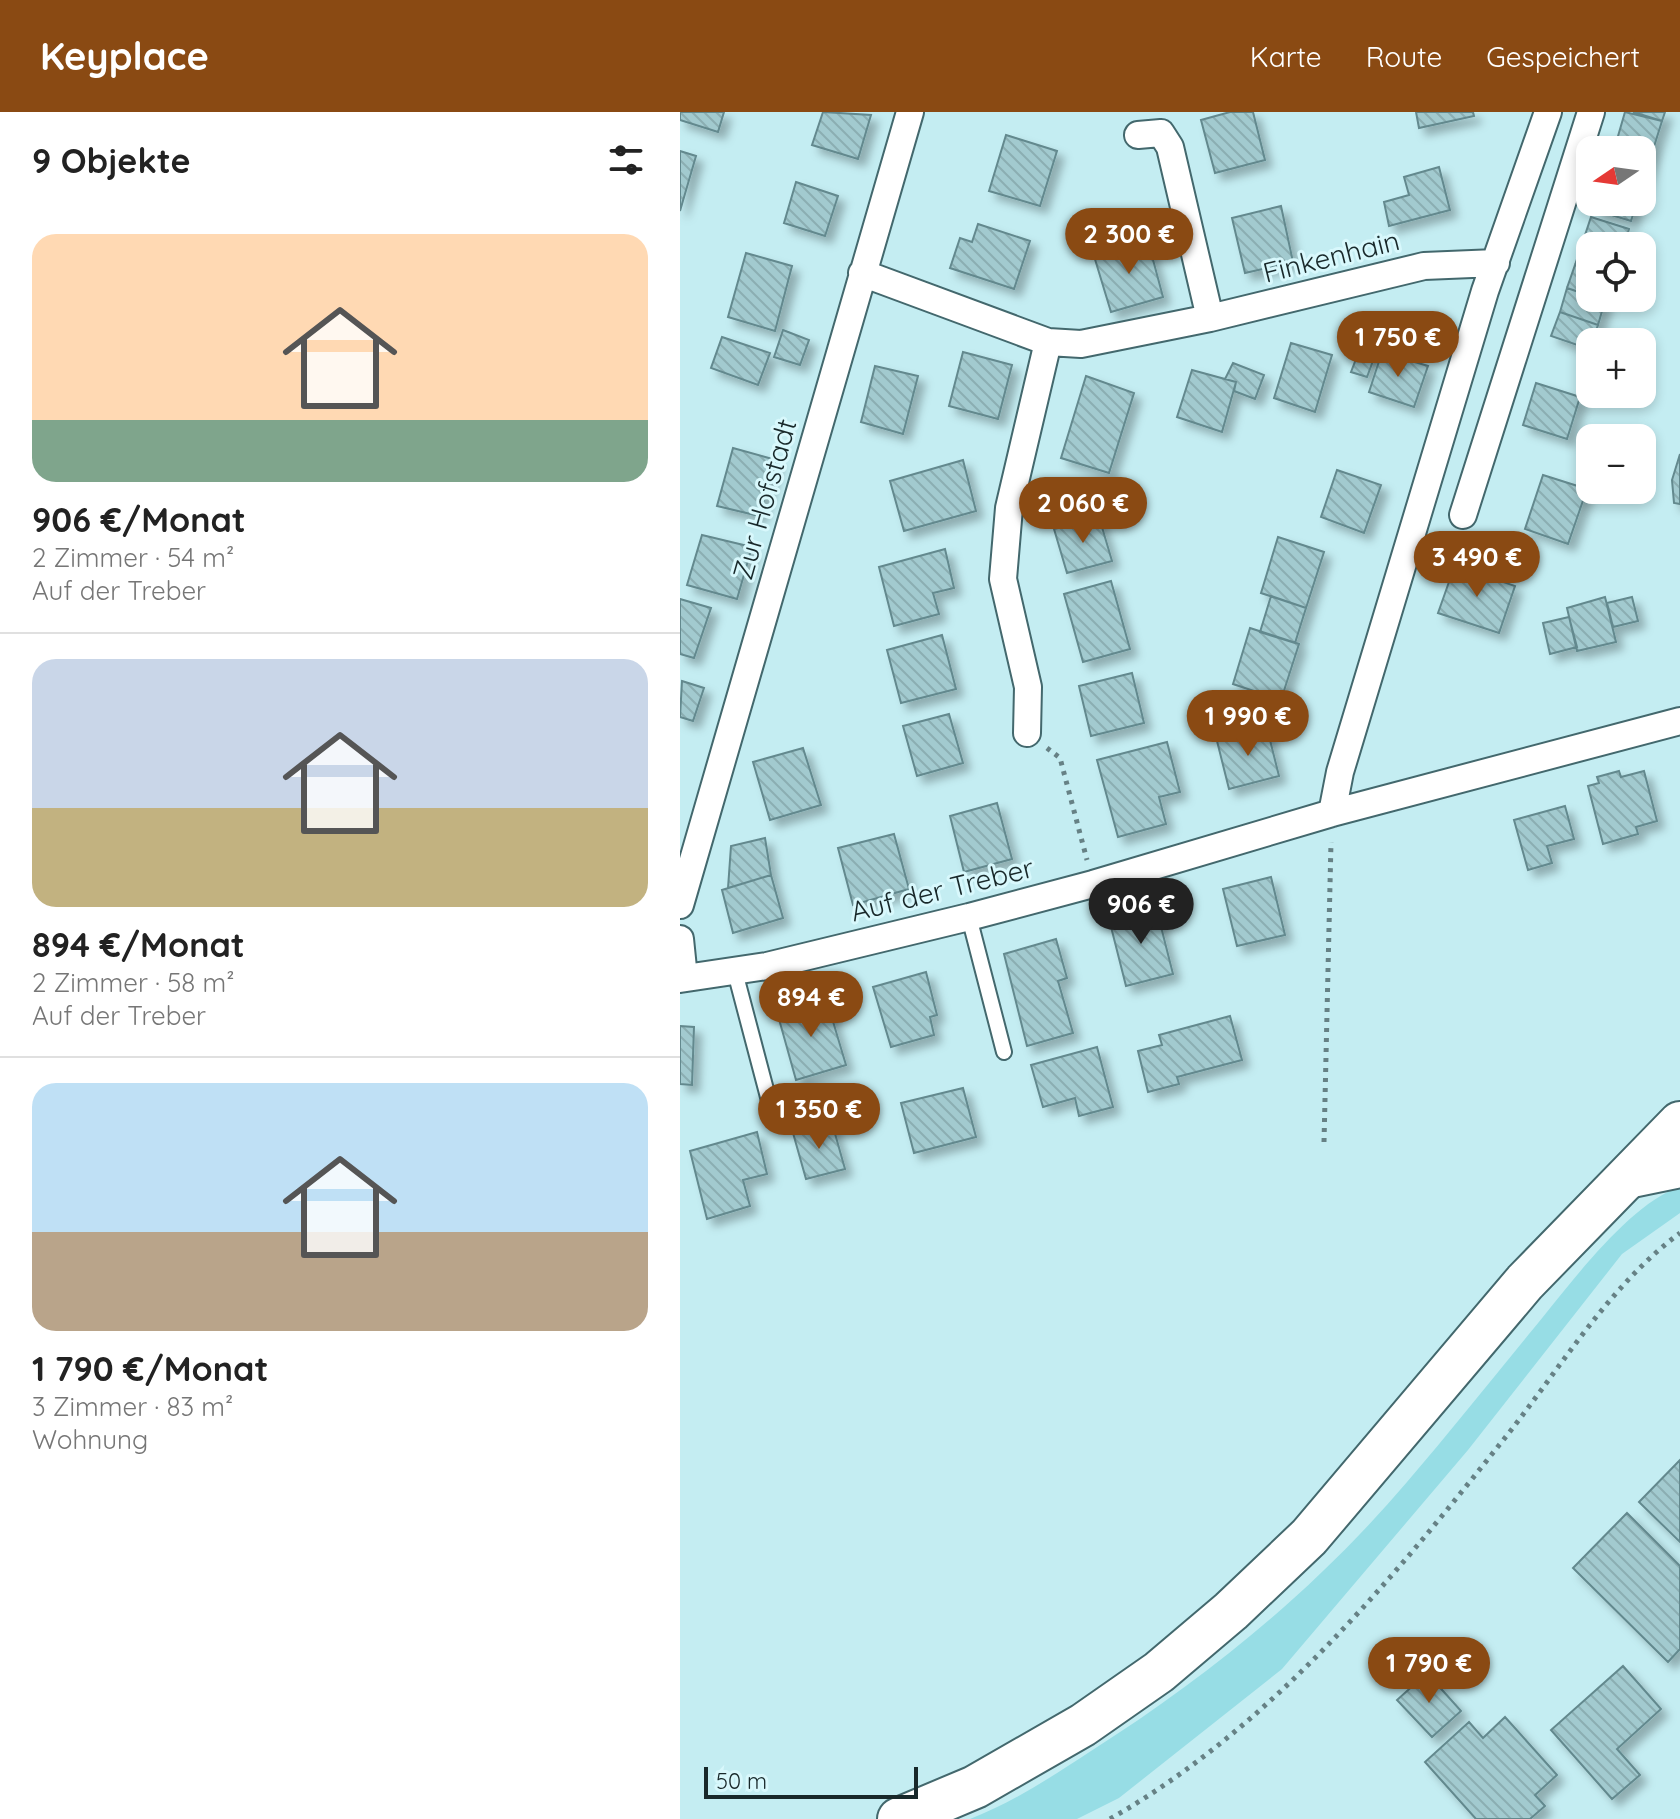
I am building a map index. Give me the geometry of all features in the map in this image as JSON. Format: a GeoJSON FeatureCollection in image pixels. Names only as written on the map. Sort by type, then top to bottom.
{"type":"FeatureCollection","features":[{"type":"Feature","properties":{"kind":"main road"},"geometry":{"type":"LineString","coordinates":[[899,1819],[975,1787],[1083,1725],[1159,1672],[1231,1611],[1309,1537],[1525,1282],[1680,1123]]}},
{"type":"Feature","properties":{"kind":"main road"},"geometry":{"type":"LineString","coordinates":[[1623,1181],[1680,1169]]}},
{"type":"Feature","properties":{"kind":"street","name":"Zur Hofstadt"},"geometry":{"type":"LineString","coordinates":[[680,905],[910,112]]}},
{"type":"Feature","properties":{"kind":"street"},"geometry":{"type":"LineString","coordinates":[[1332,813],[1353,727],[1496,263],[1548,112]]}},
{"type":"Feature","properties":{"kind":"street"},"geometry":{"type":"LineString","coordinates":[[1463,515],[1591,112]]}},
{"type":"Feature","properties":{"kind":"street"},"geometry":{"type":"LineString","coordinates":[[1138,135],[1161,133],[1170,147],[1210,318]]}},
{"type":"Feature","properties":{"kind":"street","name":"Finkenhain"},"geometry":{"type":"LineString","coordinates":[[862,273],[1048,342],[1081,344],[1210,318],[1424,266],[1496,263]]}},
{"type":"Feature","properties":{"kind":"street"},"geometry":{"type":"LineString","coordinates":[[1027,733],[1028,687],[1003,579],[1009,508],[1048,342]]}},
{"type":"Feature","properties":{"kind":"street","name":"Auf der Treber"},"geometry":{"type":"LineString","coordinates":[[682,978],[735,972],[969,917],[1093,884],[1332,813],[1680,721]]}},
{"type":"Feature","properties":{"kind":"street"},"geometry":{"type":"LineString","coordinates":[[680,939],[682,978]]}},
{"type":"Feature","properties":{"kind":"lane"},"geometry":{"type":"LineString","coordinates":[[969,917],[1004,1052]]}},
{"type":"Feature","properties":{"kind":"lane"},"geometry":{"type":"LineString","coordinates":[[735,972],[773,1116]]}},
{"type":"Feature","properties":{"kind":"path"},"geometry":{"type":"LineString","coordinates":[[1027,733],[1060,758],[1093,884]]}},
{"type":"Feature","properties":{"kind":"path"},"geometry":{"type":"LineString","coordinates":[[1324,1142],[1332,813]]}},
{"type":"Feature","properties":{"kind":"path"},"geometry":{"type":"LineString","coordinates":[[1110,1819],[1147,1798],[1228,1739],[1314,1662],[1490,1457],[1599,1316],[1655,1251],[1680,1233]]}},
{"type":"Feature","properties":{"kind":"shaded area"},"geometry":{"type":"Polygon","coordinates":[[[1680,1187],[1680,1213],[1622,1254],[1468,1450],[1282,1669],[1119,1798],[1077,1819],[970,1819],[1032,1788],[1135,1722],[1219,1661],[1298,1594],[1336,1559],[1407,1482],[1601,1248],[1640,1210],[1680,1187]]]}},
{"type":"Feature","properties":{"kind":"building"},"geometry":{"type":"Polygon","coordinates":[[[680,112],[724,112],[718,132],[680,120],[680,112]]]}},
{"type":"Feature","properties":{"kind":"building"},"geometry":{"type":"Polygon","coordinates":[[[823,112],[871,115],[858,159],[812,145],[823,112]]]}},
{"type":"Feature","properties":{"kind":"building"},"geometry":{"type":"Polygon","coordinates":[[[1230,112],[1253,112],[1265,160],[1215,173],[1201,120],[1230,112]]]}},
{"type":"Feature","properties":{"kind":"building"},"geometry":{"type":"Polygon","coordinates":[[[1416,112],[1473,112],[1474,116],[1419,128],[1416,112]]]}},
{"type":"Feature","properties":{"kind":"building"},"geometry":{"type":"Polygon","coordinates":[[[1625,112],[1662,121],[1656,140],[1656,136],[1618,136],[1625,112]]]}},
{"type":"Feature","properties":{"kind":"building"},"geometry":{"type":"Polygon","coordinates":[[[1633,112],[1665,112],[1662,121],[1633,112]]]}},
{"type":"Feature","properties":{"kind":"building"},"geometry":{"type":"Polygon","coordinates":[[[1006,135],[1057,151],[1040,206],[989,191],[1006,135]]]}},
{"type":"Feature","properties":{"kind":"building"},"geometry":{"type":"Polygon","coordinates":[[[680,151],[696,156],[680,211],[680,151]]]}},
{"type":"Feature","properties":{"kind":"building"},"geometry":{"type":"Polygon","coordinates":[[[1439,167],[1450,210],[1389,226],[1384,202],[1409,195],[1404,177],[1439,167]]]}},
{"type":"Feature","properties":{"kind":"building"},"geometry":{"type":"Polygon","coordinates":[[[796,182],[838,196],[825,236],[784,223],[796,182]]]}},
{"type":"Feature","properties":{"kind":"building"},"geometry":{"type":"Polygon","coordinates":[[[1281,206],[1293,262],[1245,273],[1232,218],[1281,206]]]}},
{"type":"Feature","properties":{"kind":"building"},"geometry":{"type":"Polygon","coordinates":[[[1615,216],[1633,216],[1631,221],[1615,216]]]}},
{"type":"Feature","properties":{"kind":"building"},"geometry":{"type":"Polygon","coordinates":[[[1591,217],[1629,229],[1628,232],[1586,232],[1591,217]]]}},
{"type":"Feature","properties":{"kind":"building"},"geometry":{"type":"Polygon","coordinates":[[[978,224],[1030,241],[1014,289],[950,268],[960,238],[972,242],[978,224]]]}},
{"type":"Feature","properties":{"kind":"building"},"geometry":{"type":"Polygon","coordinates":[[[1148,241],[1163,297],[1111,312],[1094,256],[1148,241]]]}},
{"type":"Feature","properties":{"kind":"building"},"geometry":{"type":"Polygon","coordinates":[[[746,253],[792,266],[775,331],[728,317],[746,253]]]}},
{"type":"Feature","properties":{"kind":"building"},"geometry":{"type":"Polygon","coordinates":[[[1575,265],[1576,265],[1576,291],[1567,288],[1575,265]]]}},
{"type":"Feature","properties":{"kind":"building"},"geometry":{"type":"Polygon","coordinates":[[[1567,288],[1576,291],[1576,312],[1602,312],[1598,325],[1560,312],[1567,288]]]}},
{"type":"Feature","properties":{"kind":"building"},"geometry":{"type":"Polygon","coordinates":[[[1560,312],[1598,325],[1597,328],[1576,328],[1576,345],[1551,336],[1560,312]]]}},
{"type":"Feature","properties":{"kind":"building"},"geometry":{"type":"Polygon","coordinates":[[[783,330],[809,340],[800,365],[774,357],[783,330]]]}},
{"type":"Feature","properties":{"kind":"building"},"geometry":{"type":"Polygon","coordinates":[[[722,337],[770,353],[758,385],[711,368],[722,337]]]}},
{"type":"Feature","properties":{"kind":"building"},"geometry":{"type":"Polygon","coordinates":[[[1291,343],[1332,355],[1315,412],[1274,398],[1291,343]]]}},
{"type":"Feature","properties":{"kind":"building"},"geometry":{"type":"Polygon","coordinates":[[[1361,346],[1377,350],[1367,377],[1351,372],[1361,346]]]}},
{"type":"Feature","properties":{"kind":"building"},"geometry":{"type":"Polygon","coordinates":[[[963,352],[1012,365],[998,419],[949,406],[963,352]]]}},
{"type":"Feature","properties":{"kind":"building"},"geometry":{"type":"Polygon","coordinates":[[[1382,352],[1428,366],[1414,407],[1369,392],[1382,352]]]}},
{"type":"Feature","properties":{"kind":"building"},"geometry":{"type":"Polygon","coordinates":[[[1233,363],[1264,375],[1255,399],[1234,391],[1236,382],[1225,379],[1233,363]]]}},
{"type":"Feature","properties":{"kind":"building"},"geometry":{"type":"Polygon","coordinates":[[[875,366],[918,376],[903,434],[861,422],[875,366]]]}},
{"type":"Feature","properties":{"kind":"building"},"geometry":{"type":"Polygon","coordinates":[[[1192,370],[1236,382],[1222,432],[1177,417],[1192,370]]]}},
{"type":"Feature","properties":{"kind":"building"},"geometry":{"type":"Polygon","coordinates":[[[1086,376],[1134,393],[1109,473],[1061,458],[1086,376]]]}},
{"type":"Feature","properties":{"kind":"building"},"geometry":{"type":"Polygon","coordinates":[[[1536,383],[1576,396],[1577,408],[1567,439],[1523,425],[1536,383]]]}},
{"type":"Feature","properties":{"kind":"building"},"geometry":{"type":"Polygon","coordinates":[[[733,448],[776,460],[759,516],[717,506],[733,448]]]}},
{"type":"Feature","properties":{"kind":"building"},"geometry":{"type":"Polygon","coordinates":[[[1680,454],[1680,504],[1674,503],[1672,480],[1680,454]]]}},
{"type":"Feature","properties":{"kind":"building"},"geometry":{"type":"Polygon","coordinates":[[[963,460],[976,511],[904,531],[890,481],[963,460]]]}},
{"type":"Feature","properties":{"kind":"building"},"geometry":{"type":"Polygon","coordinates":[[[1337,470],[1381,485],[1364,533],[1321,517],[1337,470]]]}},
{"type":"Feature","properties":{"kind":"building"},"geometry":{"type":"Polygon","coordinates":[[[1543,475],[1576,486],[1576,504],[1582,504],[1568,544],[1525,529],[1543,475]]]}},
{"type":"Feature","properties":{"kind":"building"},"geometry":{"type":"Polygon","coordinates":[[[1099,517],[1112,561],[1067,573],[1054,529],[1099,517]]]}},
{"type":"Feature","properties":{"kind":"building"},"geometry":{"type":"Polygon","coordinates":[[[702,535],[752,547],[737,599],[687,585],[702,535]]]}},
{"type":"Feature","properties":{"kind":"building"},"geometry":{"type":"Polygon","coordinates":[[[1278,537],[1324,552],[1306,608],[1261,593],[1278,537]]]}},
{"type":"Feature","properties":{"kind":"building"},"geometry":{"type":"Polygon","coordinates":[[[945,549],[954,588],[933,593],[939,614],[894,626],[879,567],[945,549]]]}},
{"type":"Feature","properties":{"kind":"building"},"geometry":{"type":"Polygon","coordinates":[[[1455,565],[1515,586],[1499,633],[1438,613],[1455,565]]]}},
{"type":"Feature","properties":{"kind":"building"},"geometry":{"type":"Polygon","coordinates":[[[1111,581],[1130,649],[1083,662],[1064,594],[1111,581]]]}},
{"type":"Feature","properties":{"kind":"building"},"geometry":{"type":"Polygon","coordinates":[[[1271,596],[1306,608],[1295,643],[1260,632],[1271,596]]]}},
{"type":"Feature","properties":{"kind":"building"},"geometry":{"type":"Polygon","coordinates":[[[1605,597],[1616,642],[1577,651],[1567,608],[1605,597]]]}},
{"type":"Feature","properties":{"kind":"building"},"geometry":{"type":"Polygon","coordinates":[[[1632,597],[1638,621],[1613,627],[1607,603],[1632,597]]]}},
{"type":"Feature","properties":{"kind":"building"},"geometry":{"type":"Polygon","coordinates":[[[680,599],[711,608],[694,658],[680,654],[680,599]]]}},
{"type":"Feature","properties":{"kind":"building"},"geometry":{"type":"Polygon","coordinates":[[[1569,617],[1577,647],[1550,654],[1543,623],[1569,617]]]}},
{"type":"Feature","properties":{"kind":"building"},"geometry":{"type":"Polygon","coordinates":[[[1250,628],[1299,644],[1281,700],[1233,684],[1250,628]]]}},
{"type":"Feature","properties":{"kind":"building"},"geometry":{"type":"Polygon","coordinates":[[[942,635],[956,689],[901,703],[887,650],[942,635]]]}},
{"type":"Feature","properties":{"kind":"building"},"geometry":{"type":"Polygon","coordinates":[[[1132,673],[1144,723],[1091,736],[1079,686],[1132,673]]]}},
{"type":"Feature","properties":{"kind":"building"},"geometry":{"type":"Polygon","coordinates":[[[682,681],[704,688],[693,721],[680,717],[682,681]]]}},
{"type":"Feature","properties":{"kind":"building"},"geometry":{"type":"Polygon","coordinates":[[[949,714],[963,763],[917,776],[903,726],[949,714]]]}},
{"type":"Feature","properties":{"kind":"building"},"geometry":{"type":"Polygon","coordinates":[[[1267,728],[1279,776],[1229,789],[1217,741],[1267,728]]]}},
{"type":"Feature","properties":{"kind":"building"},"geometry":{"type":"Polygon","coordinates":[[[1167,742],[1180,792],[1159,797],[1166,824],[1118,837],[1097,760],[1167,742]]]}},
{"type":"Feature","properties":{"kind":"building"},"geometry":{"type":"Polygon","coordinates":[[[803,748],[821,805],[770,820],[753,762],[803,748]]]}},
{"type":"Feature","properties":{"kind":"building"},"geometry":{"type":"Polygon","coordinates":[[[1619,771],[1621,777],[1644,771],[1657,821],[1636,827],[1638,834],[1603,844],[1588,786],[1599,783],[1597,777],[1619,771]]]}},
{"type":"Feature","properties":{"kind":"building"},"geometry":{"type":"Polygon","coordinates":[[[997,803],[1012,859],[964,872],[950,816],[997,803]]]}},
{"type":"Feature","properties":{"kind":"building"},"geometry":{"type":"Polygon","coordinates":[[[1565,806],[1574,839],[1547,846],[1552,863],[1528,870],[1514,820],[1565,806]]]}},
{"type":"Feature","properties":{"kind":"building"},"geometry":{"type":"Polygon","coordinates":[[[894,834],[909,889],[853,905],[838,848],[894,834]]]}},
{"type":"Feature","properties":{"kind":"building"},"geometry":{"type":"Polygon","coordinates":[[[765,838],[771,875],[728,888],[731,846],[765,838]]]}},
{"type":"Feature","properties":{"kind":"building"},"geometry":{"type":"Polygon","coordinates":[[[771,875],[783,918],[733,933],[722,890],[771,875]]]}},
{"type":"Feature","properties":{"kind":"building"},"geometry":{"type":"Polygon","coordinates":[[[1271,877],[1285,935],[1237,946],[1223,889],[1271,877]]]}},
{"type":"Feature","properties":{"kind":"building"},"geometry":{"type":"Polygon","coordinates":[[[1156,907],[1173,974],[1126,986],[1109,919],[1156,907]]]}},
{"type":"Feature","properties":{"kind":"building"},"geometry":{"type":"Polygon","coordinates":[[[1056,939],[1067,978],[1058,981],[1073,1033],[1027,1046],[1004,954],[1056,939]]]}},
{"type":"Feature","properties":{"kind":"building"},"geometry":{"type":"Polygon","coordinates":[[[926,972],[937,1015],[930,1017],[934,1035],[891,1047],[873,987],[926,972]]]}},
{"type":"Feature","properties":{"kind":"building"},"geometry":{"type":"Polygon","coordinates":[[[826,998],[846,1065],[796,1080],[777,1012],[826,998]]]}},
{"type":"Feature","properties":{"kind":"building"},"geometry":{"type":"Polygon","coordinates":[[[1230,1016],[1242,1060],[1177,1077],[1179,1084],[1148,1092],[1138,1051],[1162,1045],[1159,1035],[1230,1016]]]}},
{"type":"Feature","properties":{"kind":"building"},"geometry":{"type":"Polygon","coordinates":[[[680,1026],[694,1027],[692,1085],[680,1084],[680,1026]]]}},
{"type":"Feature","properties":{"kind":"building"},"geometry":{"type":"Polygon","coordinates":[[[1097,1047],[1113,1107],[1079,1116],[1075,1098],[1043,1107],[1031,1065],[1097,1047]]]}},
{"type":"Feature","properties":{"kind":"building"},"geometry":{"type":"Polygon","coordinates":[[[832,1086],[835,1101],[808,1108],[805,1092],[832,1086]]]}},
{"type":"Feature","properties":{"kind":"building"},"geometry":{"type":"Polygon","coordinates":[[[963,1088],[976,1137],[914,1153],[901,1103],[963,1088]]]}},
{"type":"Feature","properties":{"kind":"building"},"geometry":{"type":"Polygon","coordinates":[[[832,1123],[845,1169],[806,1179],[793,1133],[832,1123]]]}},
{"type":"Feature","properties":{"kind":"building"},"geometry":{"type":"Polygon","coordinates":[[[757,1132],[767,1174],[743,1180],[750,1206],[707,1219],[690,1151],[757,1132]]]}},
{"type":"Feature","properties":{"kind":"building"},"geometry":{"type":"Polygon","coordinates":[[[1680,1460],[1680,1542],[1639,1502],[1680,1460]]]}},
{"type":"Feature","properties":{"kind":"building"},"geometry":{"type":"Polygon","coordinates":[[[1627,1513],[1680,1566],[1680,1649],[1668,1662],[1573,1568],[1627,1513]]]}},
{"type":"Feature","properties":{"kind":"building"},"geometry":{"type":"Polygon","coordinates":[[[1623,1666],[1661,1709],[1617,1749],[1640,1775],[1612,1799],[1551,1730],[1623,1666]]]}},
{"type":"Feature","properties":{"kind":"building"},"geometry":{"type":"Polygon","coordinates":[[[1427,1673],[1461,1711],[1432,1737],[1397,1700],[1427,1673]]]}},
{"type":"Feature","properties":{"kind":"building"},"geometry":{"type":"Polygon","coordinates":[[[1505,1717],[1557,1775],[1535,1795],[1545,1806],[1530,1819],[1476,1819],[1425,1762],[1469,1722],[1483,1738],[1505,1717]]]}}]}
